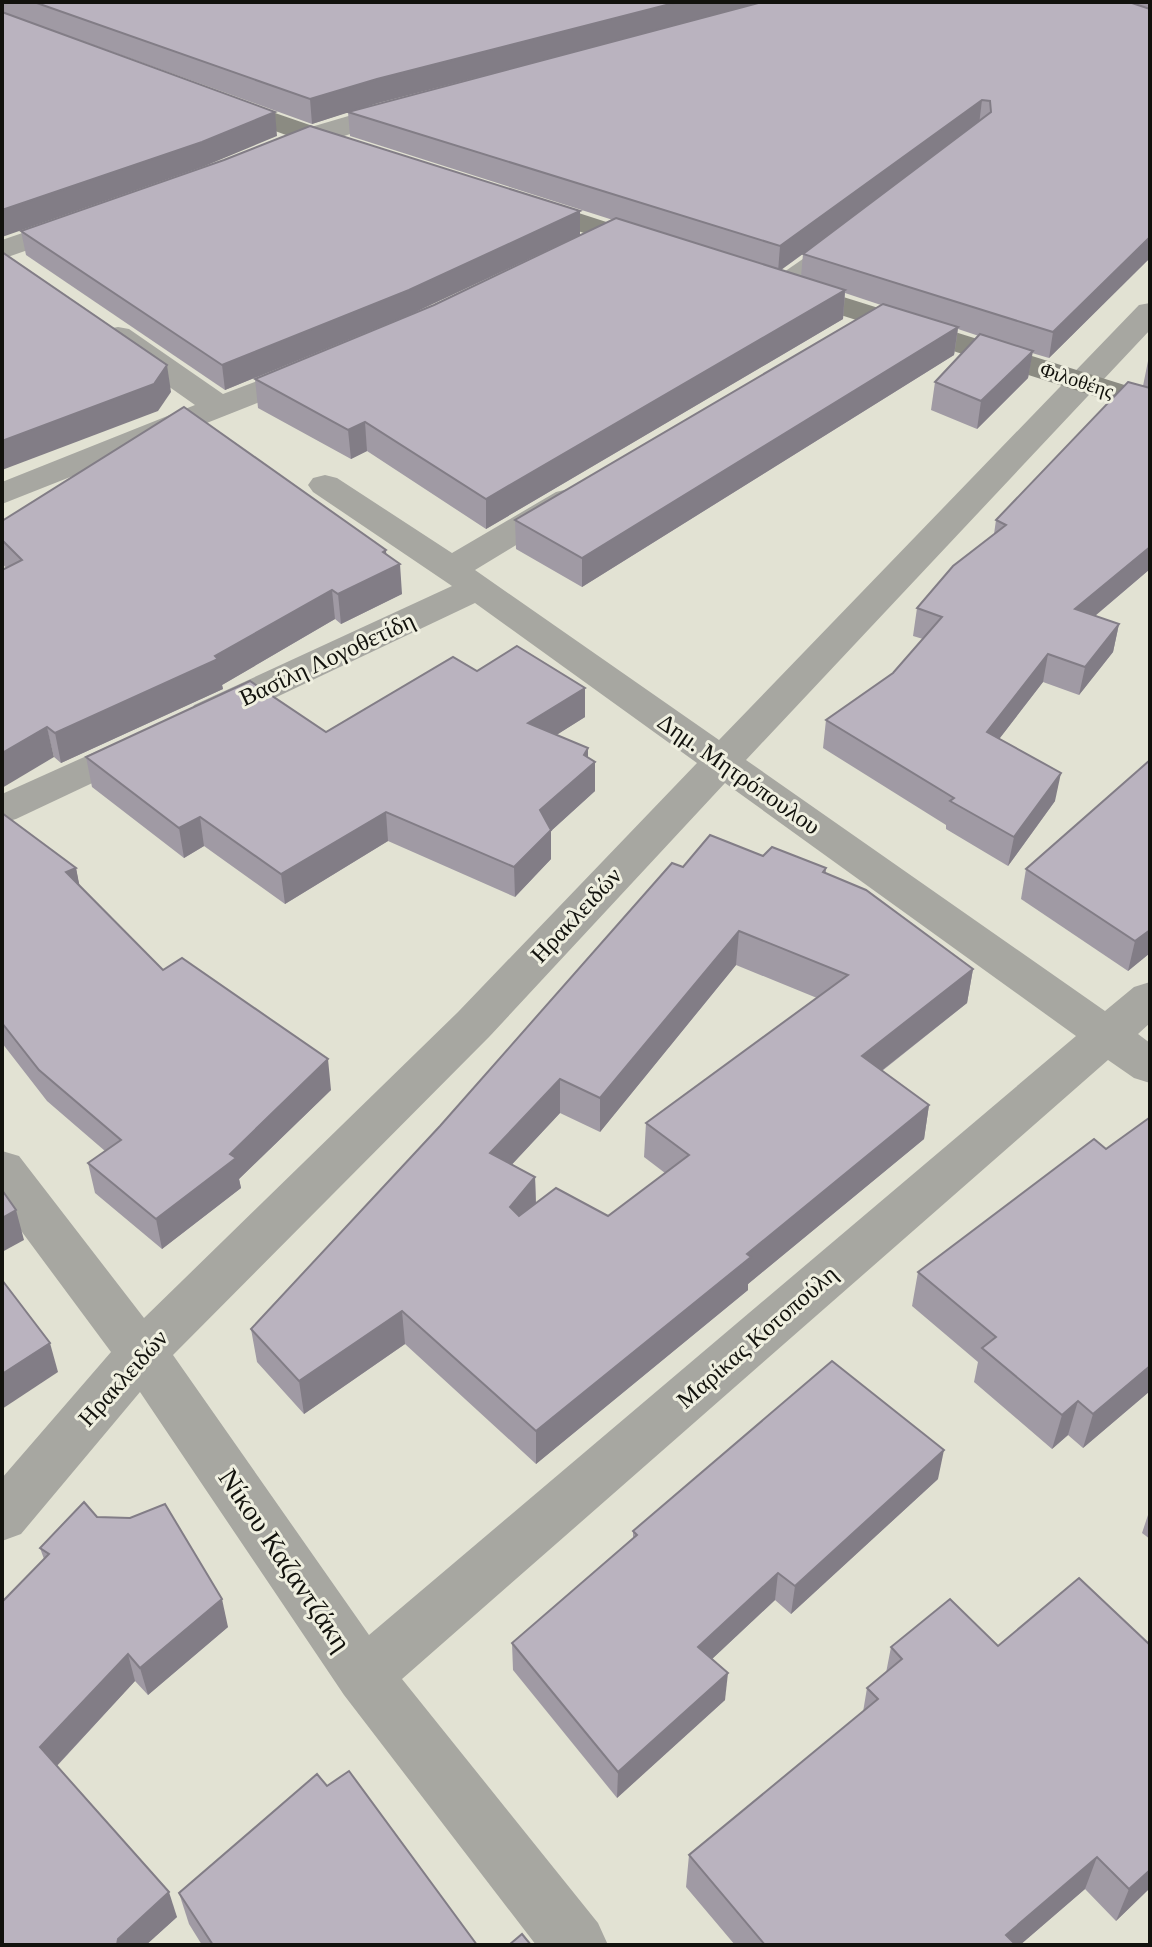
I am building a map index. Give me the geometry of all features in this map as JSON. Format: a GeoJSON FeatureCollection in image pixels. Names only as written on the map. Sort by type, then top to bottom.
{"type":"FeatureCollection","features":[{"type":"Feature","properties":{"kind":"street"},"geometry":{"type":"LineString","coordinates":[[193,92],[386,160]]}},
{"type":"Feature","properties":{"kind":"street"},"geometry":{"type":"LineString","coordinates":[[243,164],[311,136],[435,100]]}},
{"type":"Feature","properties":{"kind":"street"},"geometry":{"type":"LineString","coordinates":[[492,194],[673,252]]}},
{"type":"Feature","properties":{"kind":"street"},"geometry":{"type":"LineString","coordinates":[[2,253],[102,215]]}},
{"type":"Feature","properties":{"kind":"street"},"geometry":{"type":"LineString","coordinates":[[572,253],[613,233]]}},
{"type":"Feature","properties":{"kind":"street"},"geometry":{"type":"LineString","coordinates":[[2,253],[28,274]]}},
{"type":"Feature","properties":{"kind":"street","name":"Φιλοθέης"},"geometry":{"type":"LineString","coordinates":[[747,276],[1150,404]]}},
{"type":"Feature","properties":{"kind":"street","name":"Ηρακλειδών"},"geometry":{"type":"LineString","coordinates":[[2,1517],[143,1352],[474,1024],[1080,382],[1150,312]]}},
{"type":"Feature","properties":{"kind":"street"},"geometry":{"type":"LineString","coordinates":[[836,340],[876,316]]}},
{"type":"Feature","properties":{"kind":"street"},"geometry":{"type":"LineString","coordinates":[[92,318],[221,408]]}},
{"type":"Feature","properties":{"kind":"street"},"geometry":{"type":"LineString","coordinates":[[2,494],[336,360]]}},
{"type":"Feature","properties":{"kind":"street","name":"Βασίλη Λογοθετίδη"},"geometry":{"type":"LineString","coordinates":[[2,810],[465,578],[595,483]]}},
{"type":"Feature","properties":{"kind":"street","name":"Δημ. Μητρόπουλου"},"geometry":{"type":"LineString","coordinates":[[325,485],[465,578],[1150,1066]]}},
{"type":"Feature","properties":{"kind":"street","name":"Μαρίκας Κοτοπούλη"},"geometry":{"type":"LineString","coordinates":[[364,1676],[1150,998]]}},
{"type":"Feature","properties":{"kind":"street","name":"Νίκου Καζαντζάκη"},"geometry":{"type":"LineString","coordinates":[[2,1169],[143,1352],[364,1676],[576,1945]]}},
{"type":"Feature","properties":{"kind":"lane"},"geometry":{"type":"LineString","coordinates":[[777,285],[837,240]]}},
{"type":"Feature","properties":{"kind":"building"},"geometry":{"type":"Polygon","coordinates":[[[34,2],[678,2],[310,99],[34,2]]]}},
{"type":"Feature","properties":{"kind":"building"},"geometry":{"type":"Polygon","coordinates":[[[762,2],[1129,2],[1150,9],[1150,237],[1053,332],[803,254],[991,112],[990,101],[982,100],[780,246],[348,112],[762,2]]]}},
{"type":"Feature","properties":{"kind":"building"},"geometry":{"type":"Polygon","coordinates":[[[2,12],[275,112],[202,142],[2,210],[2,12]]]}},
{"type":"Feature","properties":{"kind":"building"},"geometry":{"type":"Polygon","coordinates":[[[310,126],[580,211],[409,290],[222,365],[21,231],[224,160],[310,126]]]}},
{"type":"Feature","properties":{"kind":"building"},"geometry":{"type":"Polygon","coordinates":[[[616,218],[845,290],[486,499],[365,422],[348,430],[255,379],[434,305],[616,218]]]}},
{"type":"Feature","properties":{"kind":"building"},"geometry":{"type":"Polygon","coordinates":[[[2,252],[167,365],[154,384],[2,441],[2,252]]]}},
{"type":"Feature","properties":{"kind":"building"},"geometry":{"type":"Polygon","coordinates":[[[883,304],[958,327],[582,558],[515,520],[883,304]]]}},
{"type":"Feature","properties":{"kind":"building"},"geometry":{"type":"Polygon","coordinates":[[[980,334],[1033,351],[981,401],[935,382],[980,334]]]}},
{"type":"Feature","properties":{"kind":"building"},"geometry":{"type":"Polygon","coordinates":[[[1128,382],[1150,388],[1150,547],[1075,609],[1119,624],[1085,667],[1048,654],[987,732],[1061,773],[1014,837],[950,801],[954,798],[826,720],[893,673],[942,617],[917,608],[953,566],[1006,525],[996,520],[1128,382]]]}},
{"type":"Feature","properties":{"kind":"building"},"geometry":{"type":"Polygon","coordinates":[[[184,407],[386,550],[383,552],[400,564],[338,594],[332,590],[215,656],[218,659],[55,733],[47,727],[2,753],[2,570],[22,560],[2,540],[2,521],[184,407]]]}},
{"type":"Feature","properties":{"kind":"building"},"geometry":{"type":"Polygon","coordinates":[[[517,646],[585,688],[528,723],[588,748],[584,755],[595,762],[540,810],[551,830],[514,867],[386,812],[281,874],[200,817],[179,828],[86,757],[250,681],[326,732],[453,657],[477,671],[517,646]]]}},
{"type":"Feature","properties":{"kind":"building"},"geometry":{"type":"Polygon","coordinates":[[[1150,760],[1150,930],[1135,941],[1026,869],[1150,760]]]}},
{"type":"Feature","properties":{"kind":"building"},"geometry":{"type":"Polygon","coordinates":[[[2,813],[76,868],[66,872],[163,970],[182,958],[328,1059],[230,1154],[236,1158],[156,1219],[88,1163],[121,1140],[39,1070],[2,1023],[2,813]]]}},
{"type":"Feature","properties":{"kind":"building"},"geometry":{"type":"Polygon","coordinates":[[[710,835],[763,856],[772,847],[826,868],[823,872],[866,890],[973,969],[862,1056],[929,1105],[747,1254],[751,1257],[536,1431],[402,1311],[299,1381],[251,1329],[440,1126],[672,863],[683,867],[710,835]],[[739,931],[600,1098],[560,1079],[490,1153],[535,1177],[510,1207],[519,1216],[556,1188],[608,1216],[689,1155],[646,1123],[848,975],[739,931]]]}},
{"type":"Feature","properties":{"kind":"building"},"geometry":{"type":"Polygon","coordinates":[[[1149,1118],[1150,1366],[1093,1414],[1078,1401],[1062,1415],[982,1348],[996,1337],[918,1272],[1094,1139],[1106,1149],[1149,1118]]]}},
{"type":"Feature","properties":{"kind":"building"},"geometry":{"type":"Polygon","coordinates":[[[2,1190],[16,1210],[2,1218],[2,1190]]]}},
{"type":"Feature","properties":{"kind":"building"},"geometry":{"type":"Polygon","coordinates":[[[2,1280],[50,1343],[2,1374],[2,1280]]]}},
{"type":"Feature","properties":{"kind":"building"},"geometry":{"type":"Polygon","coordinates":[[[832,1361],[944,1450],[795,1586],[778,1573],[698,1647],[728,1673],[618,1772],[512,1643],[637,1535],[633,1531],[832,1361]]]}},
{"type":"Feature","properties":{"kind":"building"},"geometry":{"type":"Polygon","coordinates":[[[84,1502],[97,1517],[130,1518],[165,1504],[222,1599],[140,1668],[128,1654],[40,1747],[169,1892],[118,1939],[117,1945],[2,1945],[2,1602],[49,1554],[40,1548],[84,1502]]]}},
{"type":"Feature","properties":{"kind":"building"},"geometry":{"type":"Polygon","coordinates":[[[1079,1578],[1150,1645],[1150,1870],[1129,1889],[1097,1857],[1006,1935],[1016,1945],[765,1945],[689,1855],[878,1699],[867,1688],[902,1659],[891,1647],[950,1599],[998,1646],[1079,1578]]]}},
{"type":"Feature","properties":{"kind":"building"},"geometry":{"type":"Polygon","coordinates":[[[349,1771],[477,1945],[213,1945],[179,1893],[317,1774],[327,1786],[349,1771]]]}},
{"type":"Feature","properties":{"kind":"building"},"geometry":{"type":"Polygon","coordinates":[[[522,1934],[531,1945],[509,1945],[522,1934]]]}}]}
